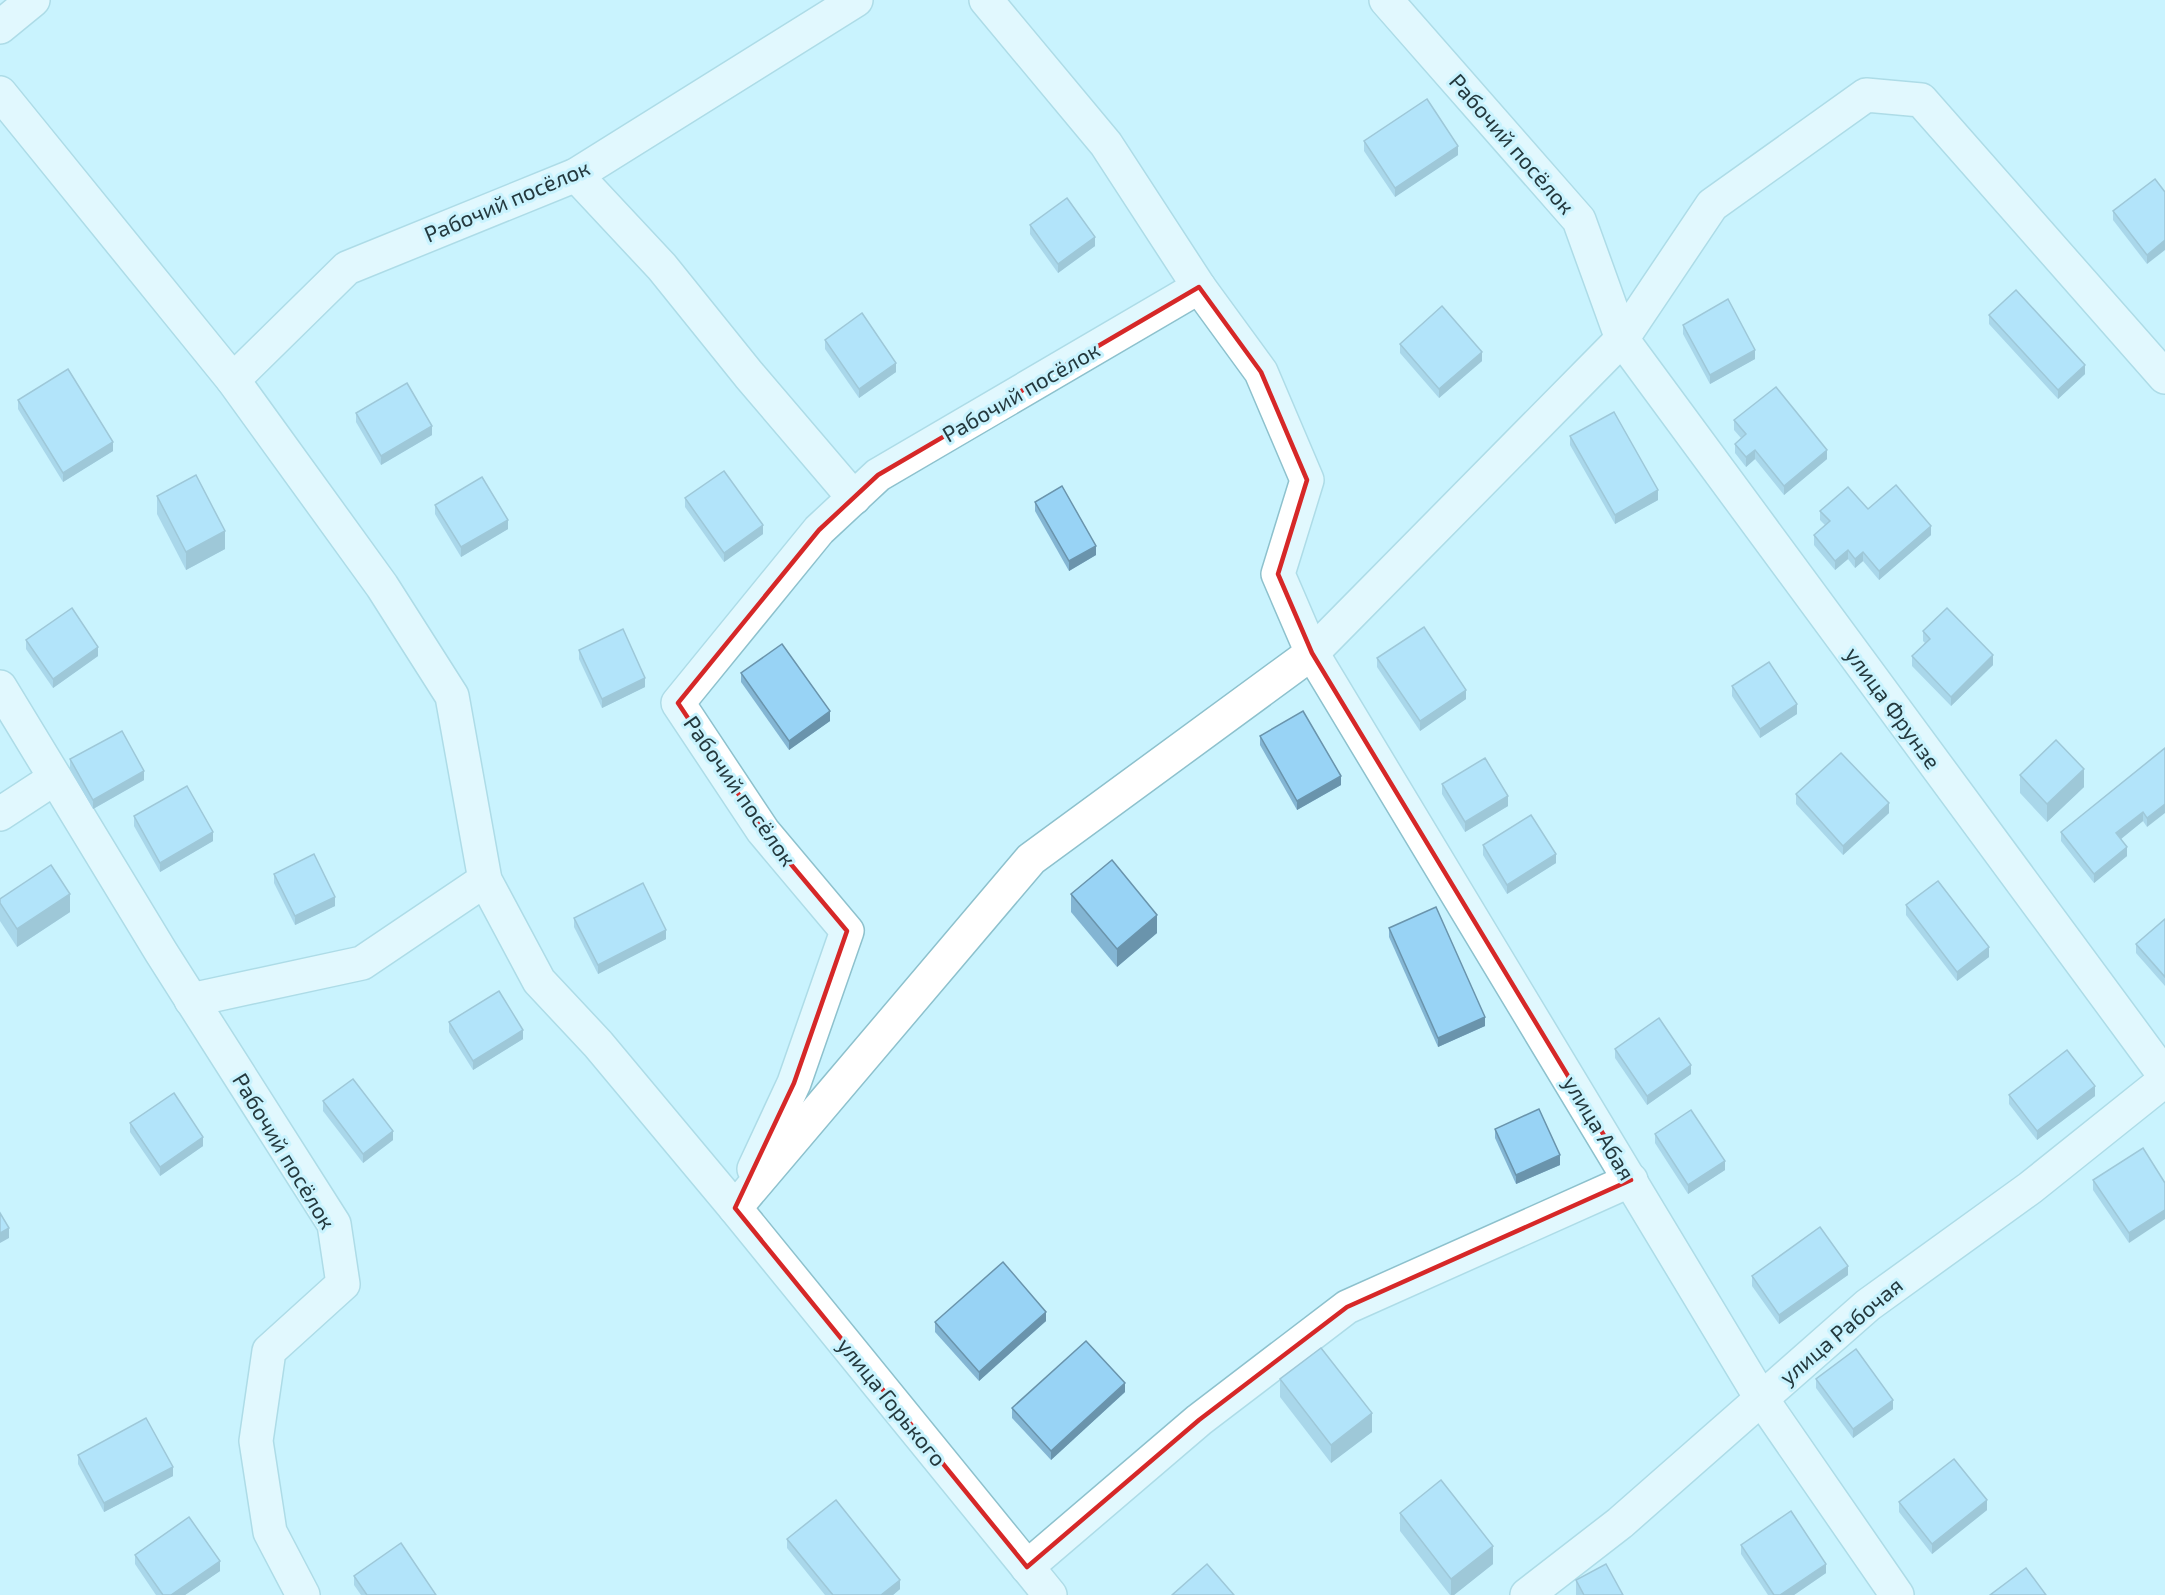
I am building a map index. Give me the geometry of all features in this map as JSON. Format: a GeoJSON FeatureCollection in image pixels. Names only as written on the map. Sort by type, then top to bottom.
{"type":"FeatureCollection","features":[{"type":"Feature","properties":{"kind":"street"},"geometry":{"type":"LineString","coordinates":[[0,27],[33,0]]}},
{"type":"Feature","properties":{"kind":"street","name":"Рабочий посёлок"},"geometry":{"type":"LineString","coordinates":[[233,380],[347,268],[576,175],[856,0]]}},
{"type":"Feature","properties":{"kind":"street"},"geometry":{"type":"LineString","coordinates":[[986,0],[1106,144],[1199,287],[1261,372],[1307,480],[1278,574],[1312,653]]}},
{"type":"Feature","properties":{"kind":"street","name":"Рабочий посёлок"},"geometry":{"type":"LineString","coordinates":[[1386,0],[1579,220],[1622,339]]}},
{"type":"Feature","properties":{"kind":"street"},"geometry":{"type":"LineString","coordinates":[[0,93],[233,380],[382,586],[452,696],[485,880],[539,981],[598,1044],[735,1208],[1031,859],[1312,653],[1622,339],[1712,205],[1866,95],[1921,100],[2165,377]]}},
{"type":"Feature","properties":{"kind":"street"},"geometry":{"type":"LineString","coordinates":[[576,175],[662,267],[749,375],[854,498]]}},
{"type":"Feature","properties":{"kind":"street","name":"Рабочий посёлок"},"geometry":{"type":"LineString","coordinates":[[735,1208],[794,1083],[847,931],[763,831],[678,704],[819,530],[878,475],[1199,287]]}},
{"type":"Feature","properties":{"kind":"street","name":"улица Фрунзе"},"geometry":{"type":"LineString","coordinates":[[1622,339],[2165,1078]]}},
{"type":"Feature","properties":{"kind":"street","name":"улица Абая"},"geometry":{"type":"LineString","coordinates":[[1312,653],[1761,1398],[1898,1595]]}},
{"type":"Feature","properties":{"kind":"street","name":"Рабочий посёлок"},"geometry":{"type":"LineString","coordinates":[[0,687],[191,1000],[334,1224],[343,1284],[270,1351],[256,1441],[270,1532],[303,1595]]}},
{"type":"Feature","properties":{"kind":"street"},"geometry":{"type":"LineString","coordinates":[[0,814],[55,778]]}},
{"type":"Feature","properties":{"kind":"street"},"geometry":{"type":"LineString","coordinates":[[191,1000],[362,963],[485,880]]}},
{"type":"Feature","properties":{"kind":"street","name":"улица Рабочая"},"geometry":{"type":"LineString","coordinates":[[1527,1595],[1620,1523],[1868,1305],[2030,1188],[2165,1078]]}},
{"type":"Feature","properties":{"kind":"street"},"geometry":{"type":"LineString","coordinates":[[1027,1567],[1199,1420],[1347,1307],[1631,1180]]}},
{"type":"Feature","properties":{"kind":"street","name":"улица Горького"},"geometry":{"type":"LineString","coordinates":[[735,1208],[1050,1595]]}},
{"type":"Feature","properties":{"kind":"highlighted area"},"geometry":{"type":"Polygon","coordinates":[[[1199,287],[1261,372],[1307,480],[1278,574],[1312,653],[1631,1180],[1347,1307],[1199,1420],[1027,1567],[735,1208],[794,1083],[847,931],[763,831],[678,703],[819,530],[878,475],[1199,287]]]}},
{"type":"Feature","properties":{"kind":"building"},"geometry":{"type":"Polygon","coordinates":[[[1427,99],[1458,146],[1395,188],[1364,141],[1427,99]]]}},
{"type":"Feature","properties":{"kind":"building"},"geometry":{"type":"Polygon","coordinates":[[[2155,179],[2165,192],[2165,240],[2147,255],[2113,211],[2155,179]]]}},
{"type":"Feature","properties":{"kind":"building"},"geometry":{"type":"Polygon","coordinates":[[[1067,198],[1095,237],[1058,264],[1030,225],[1067,198]]]}},
{"type":"Feature","properties":{"kind":"building"},"geometry":{"type":"Polygon","coordinates":[[[2016,290],[2085,365],[2058,390],[1989,315],[2016,290]]]}},
{"type":"Feature","properties":{"kind":"building"},"geometry":{"type":"Polygon","coordinates":[[[1728,299],[1755,350],[1710,375],[1683,325],[1728,299]]]}},
{"type":"Feature","properties":{"kind":"building"},"geometry":{"type":"Polygon","coordinates":[[[1442,306],[1482,352],[1439,389],[1400,344],[1442,306]]]}},
{"type":"Feature","properties":{"kind":"building"},"geometry":{"type":"Polygon","coordinates":[[[862,313],[896,363],[859,389],[825,340],[862,313]]]}},
{"type":"Feature","properties":{"kind":"building"},"geometry":{"type":"Polygon","coordinates":[[[68,369],[113,442],[63,473],[18,400],[68,369]]]}},
{"type":"Feature","properties":{"kind":"building"},"geometry":{"type":"Polygon","coordinates":[[[407,383],[432,426],[381,456],[356,413],[407,383]]]}},
{"type":"Feature","properties":{"kind":"building"},"geometry":{"type":"Polygon","coordinates":[[[1776,387],[1827,450],[1784,486],[1755,450],[1746,457],[1735,444],[1746,434],[1734,420],[1776,387]]]}},
{"type":"Feature","properties":{"kind":"building"},"geometry":{"type":"Polygon","coordinates":[[[1614,412],[1658,490],[1615,515],[1570,436],[1614,412]]]}},
{"type":"Feature","properties":{"kind":"building"},"geometry":{"type":"Polygon","coordinates":[[[724,471],[763,525],[724,553],[685,498],[724,471]]]}},
{"type":"Feature","properties":{"kind":"building"},"geometry":{"type":"Polygon","coordinates":[[[196,475],[225,531],[186,552],[157,496],[196,475]]]}},
{"type":"Feature","properties":{"kind":"building"},"geometry":{"type":"Polygon","coordinates":[[[482,477],[508,520],[461,547],[435,505],[482,477]]]}},
{"type":"Feature","properties":{"kind":"building"},"geometry":{"type":"Polygon","coordinates":[[[1896,485],[1931,526],[1879,571],[1863,552],[1855,559],[1848,550],[1835,561],[1814,535],[1830,521],[1820,511],[1848,487],[1868,509],[1896,485]]]}},
{"type":"Feature","properties":{"kind":"building"},"geometry":{"type":"Polygon","coordinates":[[[1062,486],[1096,546],[1069,561],[1035,502],[1062,486]]]}},
{"type":"Feature","properties":{"kind":"building"},"geometry":{"type":"Polygon","coordinates":[[[72,608],[98,647],[53,679],[26,640],[72,608]]]}},
{"type":"Feature","properties":{"kind":"building"},"geometry":{"type":"Polygon","coordinates":[[[1947,608],[1993,655],[1951,697],[1912,656],[1930,639],[1923,631],[1947,608]]]}},
{"type":"Feature","properties":{"kind":"building"},"geometry":{"type":"Polygon","coordinates":[[[1424,627],[1466,690],[1420,721],[1377,658],[1424,627]]]}},
{"type":"Feature","properties":{"kind":"building"},"geometry":{"type":"Polygon","coordinates":[[[623,629],[645,678],[602,699],[579,650],[623,629]]]}},
{"type":"Feature","properties":{"kind":"building"},"geometry":{"type":"Polygon","coordinates":[[[782,644],[830,711],[789,741],[741,673],[782,644]]]}},
{"type":"Feature","properties":{"kind":"building"},"geometry":{"type":"Polygon","coordinates":[[[1769,662],[1797,704],[1760,729],[1732,686],[1769,662]]]}},
{"type":"Feature","properties":{"kind":"building"},"geometry":{"type":"Polygon","coordinates":[[[1303,711],[1341,776],[1297,801],[1260,736],[1303,711]]]}},
{"type":"Feature","properties":{"kind":"building"},"geometry":{"type":"Polygon","coordinates":[[[122,731],[144,771],[93,800],[70,759],[122,731]]]}},
{"type":"Feature","properties":{"kind":"building"},"geometry":{"type":"Polygon","coordinates":[[[2056,740],[2084,769],[2047,804],[2020,775],[2056,740]]]}},
{"type":"Feature","properties":{"kind":"building"},"geometry":{"type":"Polygon","coordinates":[[[2165,748],[2165,804],[2147,818],[2143,812],[2116,833],[2127,847],[2094,874],[2061,832],[2165,748]]]}},
{"type":"Feature","properties":{"kind":"building"},"geometry":{"type":"Polygon","coordinates":[[[1841,753],[1889,803],[1843,846],[1796,794],[1841,753]]]}},
{"type":"Feature","properties":{"kind":"building"},"geometry":{"type":"Polygon","coordinates":[[[1485,758],[1508,796],[1465,822],[1442,784],[1485,758]]]}},
{"type":"Feature","properties":{"kind":"building"},"geometry":{"type":"Polygon","coordinates":[[[187,786],[213,832],[160,863],[134,816],[187,786]]]}},
{"type":"Feature","properties":{"kind":"building"},"geometry":{"type":"Polygon","coordinates":[[[1531,815],[1556,854],[1507,885],[1483,845],[1531,815]]]}},
{"type":"Feature","properties":{"kind":"building"},"geometry":{"type":"Polygon","coordinates":[[[314,854],[335,897],[295,916],[274,874],[314,854]]]}},
{"type":"Feature","properties":{"kind":"building"},"geometry":{"type":"Polygon","coordinates":[[[1112,860],[1157,915],[1117,949],[1071,894],[1112,860]]]}},
{"type":"Feature","properties":{"kind":"building"},"geometry":{"type":"Polygon","coordinates":[[[51,865],[70,894],[17,929],[0,903],[0,899],[51,865]]]}},
{"type":"Feature","properties":{"kind":"building"},"geometry":{"type":"Polygon","coordinates":[[[1938,881],[1989,947],[1957,972],[1906,905],[1938,881]]]}},
{"type":"Feature","properties":{"kind":"building"},"geometry":{"type":"Polygon","coordinates":[[[643,883],[666,930],[598,965],[574,918],[643,883]]]}},
{"type":"Feature","properties":{"kind":"building"},"geometry":{"type":"Polygon","coordinates":[[[1436,907],[1485,1017],[1438,1038],[1389,928],[1436,907]]]}},
{"type":"Feature","properties":{"kind":"building"},"geometry":{"type":"Polygon","coordinates":[[[2165,919],[2165,977],[2136,944],[2165,919]]]}},
{"type":"Feature","properties":{"kind":"building"},"geometry":{"type":"Polygon","coordinates":[[[499,991],[523,1030],[473,1061],[449,1022],[499,991]]]}},
{"type":"Feature","properties":{"kind":"building"},"geometry":{"type":"Polygon","coordinates":[[[1659,1018],[1691,1065],[1647,1096],[1615,1049],[1659,1018]]]}},
{"type":"Feature","properties":{"kind":"building"},"geometry":{"type":"Polygon","coordinates":[[[2067,1050],[2095,1086],[2037,1131],[2009,1095],[2067,1050]]]}},
{"type":"Feature","properties":{"kind":"building"},"geometry":{"type":"Polygon","coordinates":[[[353,1079],[393,1131],[363,1154],[323,1101],[353,1079]]]}},
{"type":"Feature","properties":{"kind":"building"},"geometry":{"type":"Polygon","coordinates":[[[174,1093],[203,1137],[160,1167],[130,1123],[174,1093]]]}},
{"type":"Feature","properties":{"kind":"building"},"geometry":{"type":"Polygon","coordinates":[[[1539,1109],[1560,1155],[1516,1175],[1495,1129],[1539,1109]]]}},
{"type":"Feature","properties":{"kind":"building"},"geometry":{"type":"Polygon","coordinates":[[[1691,1110],[1725,1161],[1688,1185],[1655,1134],[1691,1110]]]}},
{"type":"Feature","properties":{"kind":"building"},"geometry":{"type":"Polygon","coordinates":[[[2143,1148],[2165,1183],[2165,1210],[2129,1233],[2093,1180],[2143,1148]]]}},
{"type":"Feature","properties":{"kind":"building"},"geometry":{"type":"Polygon","coordinates":[[[0,1213],[9,1228],[0,1233],[0,1213]]]}},
{"type":"Feature","properties":{"kind":"building"},"geometry":{"type":"Polygon","coordinates":[[[1820,1227],[1848,1266],[1779,1315],[1752,1276],[1820,1227]]]}},
{"type":"Feature","properties":{"kind":"building"},"geometry":{"type":"Polygon","coordinates":[[[1003,1262],[1046,1312],[979,1372],[935,1322],[1003,1262]]]}},
{"type":"Feature","properties":{"kind":"building"},"geometry":{"type":"Polygon","coordinates":[[[1086,1341],[1125,1383],[1051,1451],[1012,1408],[1086,1341]]]}},
{"type":"Feature","properties":{"kind":"building"},"geometry":{"type":"Polygon","coordinates":[[[1321,1348],[1372,1413],[1331,1445],[1280,1379],[1321,1348]]]}},
{"type":"Feature","properties":{"kind":"building"},"geometry":{"type":"Polygon","coordinates":[[[1856,1349],[1893,1400],[1853,1429],[1816,1379],[1856,1349]]]}},
{"type":"Feature","properties":{"kind":"building"},"geometry":{"type":"Polygon","coordinates":[[[146,1418],[173,1467],[104,1503],[78,1455],[146,1418]]]}},
{"type":"Feature","properties":{"kind":"building"},"geometry":{"type":"Polygon","coordinates":[[[1954,1459],[1987,1500],[1932,1544],[1899,1502],[1954,1459]]]}},
{"type":"Feature","properties":{"kind":"building"},"geometry":{"type":"Polygon","coordinates":[[[1441,1480],[1493,1546],[1451,1579],[1400,1513],[1441,1480]]]}},
{"type":"Feature","properties":{"kind":"building"},"geometry":{"type":"Polygon","coordinates":[[[836,1500],[900,1580],[881,1595],[833,1595],[787,1539],[836,1500]]]}},
{"type":"Feature","properties":{"kind":"building"},"geometry":{"type":"Polygon","coordinates":[[[1791,1511],[1826,1564],[1780,1595],[1774,1595],[1741,1545],[1791,1511]]]}},
{"type":"Feature","properties":{"kind":"building"},"geometry":{"type":"Polygon","coordinates":[[[189,1517],[220,1561],[171,1595],[163,1595],[135,1555],[189,1517]]]}},
{"type":"Feature","properties":{"kind":"building"},"geometry":{"type":"Polygon","coordinates":[[[401,1543],[436,1595],[367,1595],[354,1576],[401,1543]]]}},
{"type":"Feature","properties":{"kind":"building"},"geometry":{"type":"Polygon","coordinates":[[[1207,1564],[1234,1595],[1172,1595],[1207,1564]]]}},
{"type":"Feature","properties":{"kind":"building"},"geometry":{"type":"Polygon","coordinates":[[[1606,1564],[1623,1595],[1584,1595],[1576,1580],[1606,1564]]]}},
{"type":"Feature","properties":{"kind":"building"},"geometry":{"type":"Polygon","coordinates":[[[2026,1568],[2046,1595],[1990,1595],[2026,1568]]]}}]}
